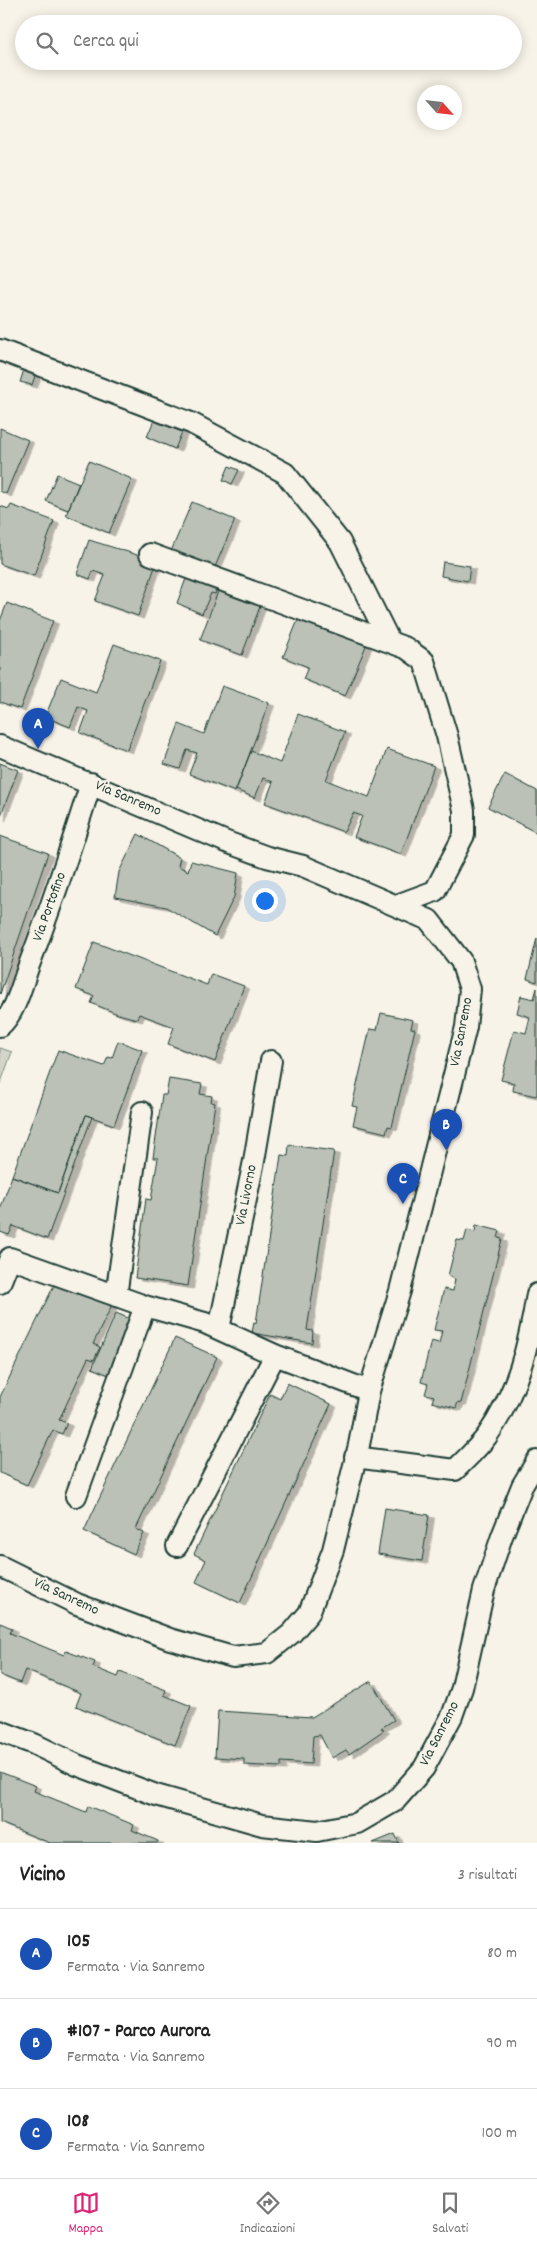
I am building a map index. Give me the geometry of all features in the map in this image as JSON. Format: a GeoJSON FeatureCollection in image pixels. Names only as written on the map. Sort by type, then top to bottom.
{"type":"FeatureCollection","features":[{"type":"Feature","properties":{"kind":"street"},"geometry":{"type":"LineString","coordinates":[[0,350],[191,423],[285,473],[340,542],[390,642]]}},
{"type":"Feature","properties":{"kind":"street"},"geometry":{"type":"LineString","coordinates":[[150,554],[406,648],[424,661],[447,736],[464,810],[464,835],[435,890],[397,905]]}},
{"type":"Feature","properties":{"kind":"street","name":"Via Sanremo"},"geometry":{"type":"LineString","coordinates":[[0,746],[229,843],[267,857],[303,866],[429,920],[461,961],[470,988],[466,1028],[388,1332],[369,1391],[334,1550],[309,1612],[292,1633],[267,1653],[233,1657],[170,1639],[77,1604],[0,1566]]}},
{"type":"Feature","properties":{"kind":"street","name":"Via Portofino"},"geometry":{"type":"LineString","coordinates":[[0,1026],[8,1020],[54,901],[91,784]]}},
{"type":"Feature","properties":{"kind":"street","name":"Via Livorno"},"geometry":{"type":"LineString","coordinates":[[219,1329],[254,1161],[271,1061]]}},
{"type":"Feature","properties":{"kind":"street"},"geometry":{"type":"LineString","coordinates":[[116,1296],[142,1112]]}},
{"type":"Feature","properties":{"kind":"street"},"geometry":{"type":"LineString","coordinates":[[0,1283],[10,1258],[146,1306],[205,1323],[274,1355],[369,1391]]}},
{"type":"Feature","properties":{"kind":"street"},"geometry":{"type":"LineString","coordinates":[[355,1458],[455,1470],[486,1436],[511,1394],[531,1333],[537,1294]]}},
{"type":"Feature","properties":{"kind":"street"},"geometry":{"type":"LineString","coordinates":[[76,1496],[146,1306]]}},
{"type":"Feature","properties":{"kind":"street"},"geometry":{"type":"LineString","coordinates":[[177,1546],[274,1355]]}},
{"type":"Feature","properties":{"kind":"street","name":"Via Sanremo"},"geometry":{"type":"LineString","coordinates":[[0,1731],[34,1744],[77,1766],[156,1795],[262,1825],[317,1831],[357,1823],[395,1801],[424,1768],[452,1716],[462,1688],[484,1590],[499,1545],[522,1486],[537,1461]]}},
{"type":"Feature","properties":{"kind":"shaded area"},"geometry":{"type":"Polygon","coordinates":[[[0,1048],[12,1052],[0,1085],[0,1048]]]}},
{"type":"Feature","properties":{"kind":"building"},"geometry":{"type":"Polygon","coordinates":[[[24,370],[36,373],[32,385],[20,382],[24,370]]]}},
{"type":"Feature","properties":{"kind":"building"},"geometry":{"type":"Polygon","coordinates":[[[154,420],[182,432],[175,449],[147,437],[154,420]]]}},
{"type":"Feature","properties":{"kind":"building"},"geometry":{"type":"Polygon","coordinates":[[[0,428],[28,440],[6,494],[0,491],[0,428]]]}},
{"type":"Feature","properties":{"kind":"building"},"geometry":{"type":"Polygon","coordinates":[[[89,461],[132,479],[109,533],[66,515],[89,461]]]}},
{"type":"Feature","properties":{"kind":"building"},"geometry":{"type":"Polygon","coordinates":[[[229,466],[239,470],[232,484],[223,480],[229,466]]]}},
{"type":"Feature","properties":{"kind":"building"},"geometry":{"type":"Polygon","coordinates":[[[57,474],[79,483],[68,510],[46,501],[57,474]]]}},
{"type":"Feature","properties":{"kind":"building"},"geometry":{"type":"Polygon","coordinates":[[[192,502],[235,520],[212,574],[169,556],[192,502]]]}},
{"type":"Feature","properties":{"kind":"building"},"geometry":{"type":"Polygon","coordinates":[[[11,505],[54,521],[34,576],[0,564],[0,506],[9,509],[11,505]]]}},
{"type":"Feature","properties":{"kind":"building"},"geometry":{"type":"Polygon","coordinates":[[[89,540],[157,561],[138,616],[95,601],[105,575],[93,571],[90,579],[77,574],[89,540]]]}},
{"type":"Feature","properties":{"kind":"building"},"geometry":{"type":"Polygon","coordinates":[[[443,562],[470,566],[468,581],[441,576],[443,562]]]}},
{"type":"Feature","properties":{"kind":"building"},"geometry":{"type":"Polygon","coordinates":[[[187,576],[217,588],[215,594],[211,593],[202,614],[177,603],[187,576]]]}},
{"type":"Feature","properties":{"kind":"building"},"geometry":{"type":"Polygon","coordinates":[[[220,586],[262,601],[242,655],[200,640],[220,586]]]}},
{"type":"Feature","properties":{"kind":"building"},"geometry":{"type":"Polygon","coordinates":[[[7,603],[53,621],[20,709],[0,702],[0,621],[7,603]]]}},
{"type":"Feature","properties":{"kind":"building"},"geometry":{"type":"Polygon","coordinates":[[[298,620],[323,629],[325,624],[368,641],[345,696],[303,679],[308,667],[283,657],[298,620]]]}},
{"type":"Feature","properties":{"kind":"building"},"geometry":{"type":"Polygon","coordinates":[[[114,644],[160,661],[127,750],[80,733],[88,711],[78,707],[70,727],[45,717],[61,678],[96,692],[114,644]]]}},
{"type":"Feature","properties":{"kind":"building"},"geometry":{"type":"Polygon","coordinates":[[[222,686],[269,703],[235,792],[189,774],[197,753],[187,750],[180,769],[164,764],[179,724],[204,734],[222,686]]]}},
{"type":"Feature","properties":{"kind":"building"},"geometry":{"type":"Polygon","coordinates":[[[298,714],[345,732],[326,780],[369,797],[387,749],[434,766],[401,854],[354,837],[362,816],[353,813],[344,832],[265,803],[273,782],[263,778],[255,798],[236,790],[251,751],[280,763],[298,714]]]}},
{"type":"Feature","properties":{"kind":"building"},"geometry":{"type":"Polygon","coordinates":[[[0,763],[18,770],[0,818],[0,763]]]}},
{"type":"Feature","properties":{"kind":"building"},"geometry":{"type":"Polygon","coordinates":[[[505,774],[537,791],[537,833],[488,807],[505,774]]]}},
{"type":"Feature","properties":{"kind":"building"},"geometry":{"type":"Polygon","coordinates":[[[138,834],[180,858],[178,866],[188,871],[191,861],[238,873],[234,897],[215,936],[166,907],[115,897],[119,872],[138,834]]]}},
{"type":"Feature","properties":{"kind":"building"},"geometry":{"type":"Polygon","coordinates":[[[0,836],[48,853],[0,994],[0,836]]]}},
{"type":"Feature","properties":{"kind":"building"},"geometry":{"type":"Polygon","coordinates":[[[537,938],[537,982],[527,979],[537,938]]]}},
{"type":"Feature","properties":{"kind":"building"},"geometry":{"type":"Polygon","coordinates":[[[94,942],[207,985],[211,974],[244,986],[215,1062],[168,1044],[174,1027],[139,1014],[137,1019],[118,1014],[91,1003],[94,996],[76,989],[94,942]]]}},
{"type":"Feature","properties":{"kind":"building"},"geometry":{"type":"Polygon","coordinates":[[[537,988],[536,1096],[513,1091],[514,1083],[501,1080],[514,1030],[526,1033],[530,1017],[517,1013],[521,996],[534,999],[537,988]]]}},
{"type":"Feature","properties":{"kind":"building"},"geometry":{"type":"Polygon","coordinates":[[[381,1013],[413,1020],[411,1028],[415,1029],[392,1127],[388,1126],[386,1133],[353,1125],[357,1107],[352,1106],[370,1029],[377,1030],[381,1013]]]}},
{"type":"Feature","properties":{"kind":"building"},"geometry":{"type":"Polygon","coordinates":[[[118,1041],[142,1050],[114,1125],[86,1115],[58,1193],[12,1176],[58,1050],[104,1066],[108,1057],[112,1058],[118,1041]]]}},
{"type":"Feature","properties":{"kind":"building"},"geometry":{"type":"Polygon","coordinates":[[[169,1079],[202,1084],[200,1094],[212,1096],[211,1102],[215,1103],[188,1286],[135,1278],[146,1199],[151,1200],[158,1158],[153,1158],[162,1095],[166,1095],[169,1079]]]}},
{"type":"Feature","properties":{"kind":"building"},"geometry":{"type":"Polygon","coordinates":[[[86,1115],[92,1117],[47,1239],[13,1226],[9,1235],[0,1232],[0,1210],[12,1176],[58,1193],[86,1115]]]}},
{"type":"Feature","properties":{"kind":"building"},"geometry":{"type":"Polygon","coordinates":[[[289,1145],[334,1151],[307,1330],[313,1331],[312,1343],[252,1333],[254,1322],[256,1323],[281,1155],[288,1156],[289,1145]]]}},
{"type":"Feature","properties":{"kind":"building"},"geometry":{"type":"Polygon","coordinates":[[[476,1225],[500,1231],[498,1238],[502,1239],[461,1403],[458,1402],[456,1408],[432,1402],[434,1396],[425,1394],[428,1384],[421,1382],[431,1341],[439,1343],[442,1331],[434,1330],[444,1289],[453,1291],[455,1279],[448,1276],[457,1240],[464,1241],[467,1230],[475,1232],[476,1225]]]}},
{"type":"Feature","properties":{"kind":"building"},"geometry":{"type":"Polygon","coordinates":[[[57,1279],[112,1305],[93,1344],[100,1347],[94,1360],[88,1358],[59,1420],[67,1423],[62,1434],[53,1430],[27,1485],[0,1473],[0,1397],[57,1279]]]}},
{"type":"Feature","properties":{"kind":"building"},"geometry":{"type":"Polygon","coordinates":[[[116,1313],[128,1318],[135,1328],[114,1377],[92,1368],[116,1313]]]}},
{"type":"Feature","properties":{"kind":"building"},"geometry":{"type":"Polygon","coordinates":[[[175,1338],[217,1357],[136,1529],[144,1533],[134,1554],[84,1531],[175,1338]]]}},
{"type":"Feature","properties":{"kind":"building"},"geometry":{"type":"Polygon","coordinates":[[[287,1383],[331,1404],[240,1603],[196,1582],[206,1560],[194,1554],[270,1394],[280,1399],[287,1383]]]}},
{"type":"Feature","properties":{"kind":"building"},"geometry":{"type":"Polygon","coordinates":[[[385,1508],[429,1515],[422,1561],[378,1554],[385,1508]]]}},
{"type":"Feature","properties":{"kind":"building"},"geometry":{"type":"Polygon","coordinates":[[[0,1623],[12,1628],[10,1633],[64,1655],[66,1651],[95,1662],[93,1667],[118,1677],[120,1672],[166,1690],[164,1695],[191,1706],[175,1745],[76,1706],[81,1693],[25,1670],[20,1683],[0,1675],[0,1623]]]}},
{"type":"Feature","properties":{"kind":"building"},"geometry":{"type":"Polygon","coordinates":[[[371,1681],[394,1720],[381,1728],[384,1730],[349,1754],[346,1750],[332,1758],[320,1735],[313,1736],[311,1764],[281,1762],[281,1767],[244,1765],[244,1759],[215,1757],[218,1711],[312,1717],[371,1681]]]}},
{"type":"Feature","properties":{"kind":"building"},"geometry":{"type":"Polygon","coordinates":[[[0,1772],[36,1786],[34,1791],[86,1812],[88,1806],[134,1825],[132,1830],[158,1841],[157,1843],[50,1843],[0,1823],[0,1772]]]}},
{"type":"Feature","properties":{"kind":"building"},"geometry":{"type":"Polygon","coordinates":[[[395,1834],[399,1843],[373,1843],[395,1834]]]}},
{"type":"Feature","properties":{"kind":"place","name":"105"},"geometry":{"type":"Point","coordinates":[38,749]}},
{"type":"Feature","properties":{"kind":"place","name":"#107 - Parco Aurora"},"geometry":{"type":"Point","coordinates":[446,1150]}},
{"type":"Feature","properties":{"kind":"place","name":"108"},"geometry":{"type":"Point","coordinates":[403,1204]}}]}
